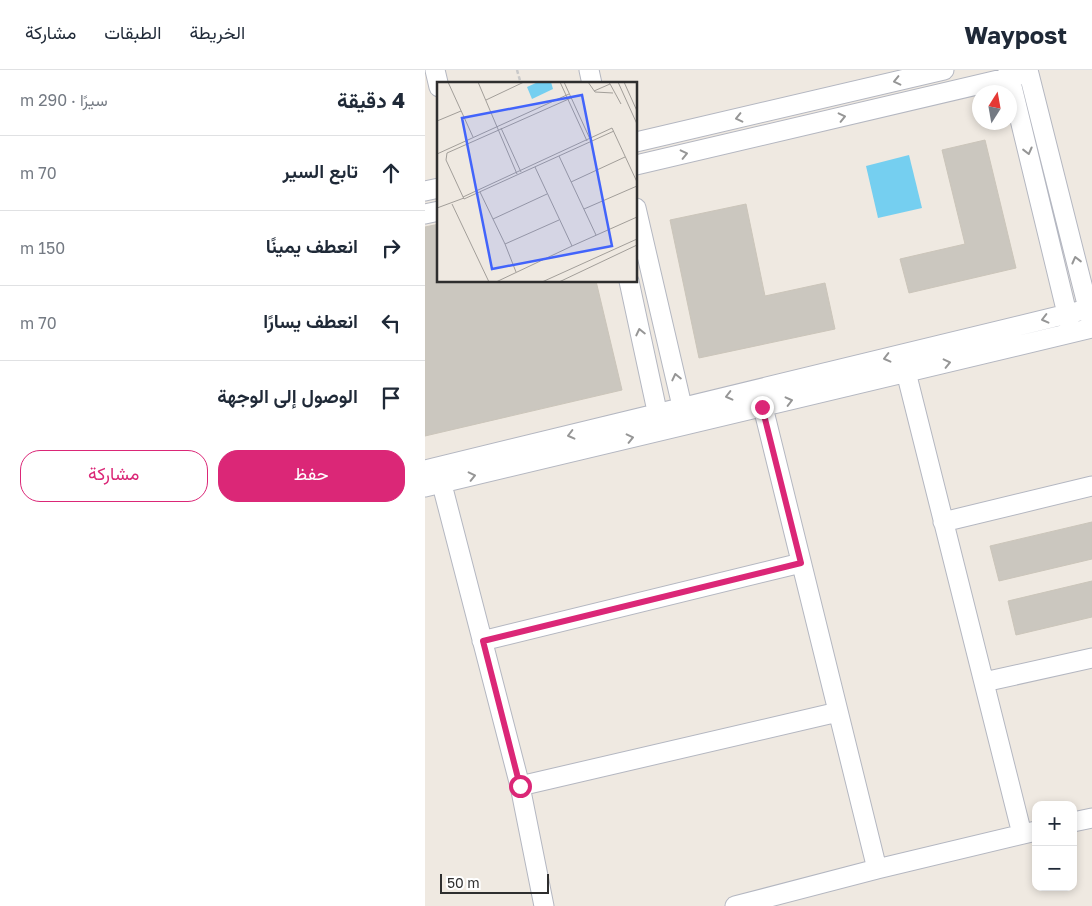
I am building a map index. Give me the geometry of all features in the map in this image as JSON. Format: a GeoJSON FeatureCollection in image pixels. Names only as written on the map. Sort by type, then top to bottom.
{"type":"FeatureCollection","features":[{"type":"Feature","properties":{"kind":"lane"},"geometry":{"type":"LineString","coordinates":[[637,142],[944,70]]}},
{"type":"Feature","properties":{"kind":"lane"},"geometry":{"type":"LineString","coordinates":[[637,165],[1019,73]]}},
{"type":"Feature","properties":{"kind":"lane"},"geometry":{"type":"LineString","coordinates":[[1019,73],[1071,333]]}},
{"type":"Feature","properties":{"kind":"lane"},"geometry":{"type":"LineString","coordinates":[[1019,73],[1091,317]]}},
{"type":"Feature","properties":{"kind":"lane"},"geometry":{"type":"LineString","coordinates":[[637,212],[685,416]]}},
{"type":"Feature","properties":{"kind":"lane"},"geometry":{"type":"LineString","coordinates":[[629,282],[660,422]]}},
{"type":"Feature","properties":{"kind":"lane"},"geometry":{"type":"LineString","coordinates":[[544,906],[520,786],[483,641],[432,477],[760,398],[1067,314],[1091,317]]}},
{"type":"Feature","properties":{"kind":"lane"},"geometry":{"type":"LineString","coordinates":[[760,398],[905,372],[1071,333],[1091,317]]}},
{"type":"Feature","properties":{"kind":"lane"},"geometry":{"type":"LineString","coordinates":[[735,906],[877,868],[1029,832],[984,682],[905,372]]}},
{"type":"Feature","properties":{"kind":"lane"},"geometry":{"type":"LineString","coordinates":[[760,398],[877,868]]}},
{"type":"Feature","properties":{"kind":"lane"},"geometry":{"type":"LineString","coordinates":[[943,522],[1092,486]]}},
{"type":"Feature","properties":{"kind":"lane"},"geometry":{"type":"LineString","coordinates":[[483,641],[801,563]]}},
{"type":"Feature","properties":{"kind":"lane"},"geometry":{"type":"LineString","coordinates":[[984,682],[1092,658]]}},
{"type":"Feature","properties":{"kind":"lane"},"geometry":{"type":"LineString","coordinates":[[520,786],[838,712]]}},
{"type":"Feature","properties":{"kind":"lane"},"geometry":{"type":"LineString","coordinates":[[1077,821],[1092,818]]}},
{"type":"Feature","properties":{"kind":"water"},"geometry":{"type":"Polygon","coordinates":[[[909,155],[922,208],[878,218],[866,166],[909,155]]]}},
{"type":"Feature","properties":{"kind":"building"},"geometry":{"type":"Polygon","coordinates":[[[985,140],[1016,268],[909,293],[900,259],[965,244],[942,150],[985,140]]]}},
{"type":"Feature","properties":{"kind":"building"},"geometry":{"type":"Polygon","coordinates":[[[746,204],[765,296],[825,283],[835,329],[699,358],[670,220],[746,204]]]}},
{"type":"Feature","properties":{"kind":"building"},"geometry":{"type":"Polygon","coordinates":[[[437,224],[437,282],[596,282],[622,390],[425,436],[425,227],[437,224]]]}},
{"type":"Feature","properties":{"kind":"building"},"geometry":{"type":"Polygon","coordinates":[[[1092,522],[1092,559],[999,581],[990,546],[1092,522]]]}},
{"type":"Feature","properties":{"kind":"building"},"geometry":{"type":"Polygon","coordinates":[[[1092,581],[1092,617],[1016,635],[1008,601],[1092,581]]]}},
{"type":"Feature","properties":{"kind":"route"},"geometry":{"type":"LineString","coordinates":[[520,786],[483,641],[801,563],[762,407]]}}]}
